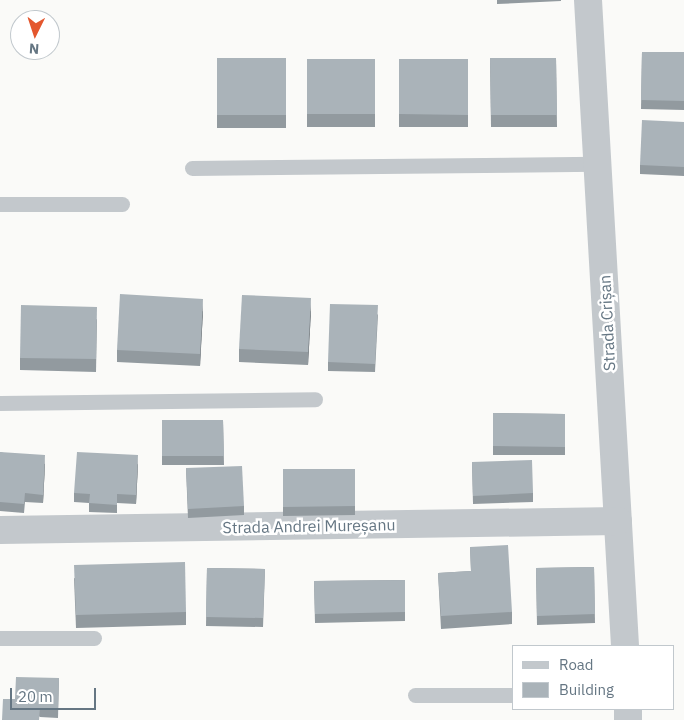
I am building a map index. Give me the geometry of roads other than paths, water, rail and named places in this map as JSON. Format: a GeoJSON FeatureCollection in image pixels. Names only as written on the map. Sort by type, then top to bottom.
{"type":"FeatureCollection","features":[{"type":"Feature","properties":{"kind":"street","name":"Strada Crișan"},"geometry":{"type":"LineString","coordinates":[[588,0],[625,645]]}},
{"type":"Feature","properties":{"kind":"street","name":"Strada Andrei Mureșanu"},"geometry":{"type":"LineString","coordinates":[[0,530],[618,521]]}},
{"type":"Feature","properties":{"kind":"lane"},"geometry":{"type":"LineString","coordinates":[[192,168],[598,164]]}},
{"type":"Feature","properties":{"kind":"lane"},"geometry":{"type":"LineString","coordinates":[[0,204],[122,204]]}},
{"type":"Feature","properties":{"kind":"lane"},"geometry":{"type":"LineString","coordinates":[[0,403],[315,399]]}},
{"type":"Feature","properties":{"kind":"lane"},"geometry":{"type":"LineString","coordinates":[[0,638],[94,638]]}},
{"type":"Feature","properties":{"kind":"lane"},"geometry":{"type":"LineString","coordinates":[[415,695],[512,695]]}}]}
